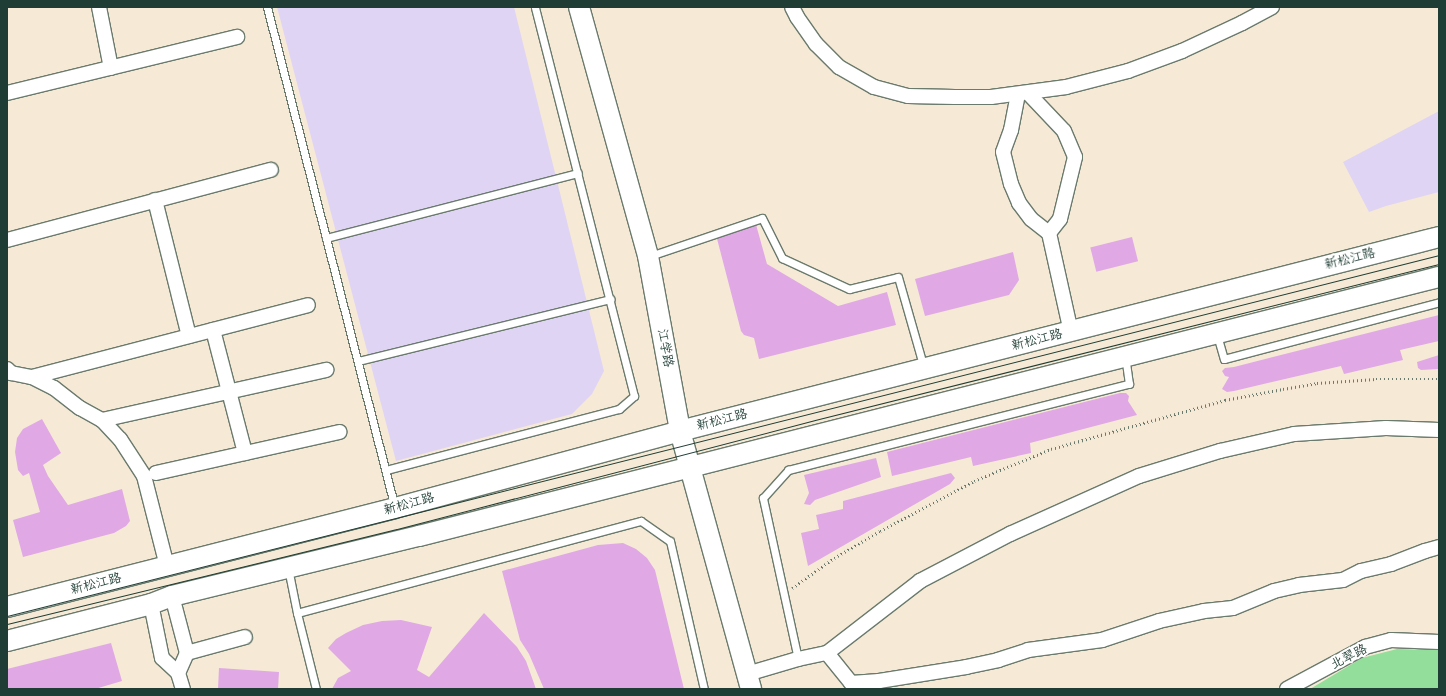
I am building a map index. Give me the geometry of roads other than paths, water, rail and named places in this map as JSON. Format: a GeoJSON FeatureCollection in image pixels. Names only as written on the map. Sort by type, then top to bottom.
{"type":"FeatureCollection","features":[{"type":"Feature","properties":{"kind":"main road","name":"江学路"},"geometry":{"type":"LineString","coordinates":[[579,7],[648,256],[680,431],[691,466],[749,682]]}},
{"type":"Feature","properties":{"kind":"main road","name":"新松江路"},"geometry":{"type":"LineString","coordinates":[[7,607],[395,508],[680,431],[1439,237]]}},
{"type":"Feature","properties":{"kind":"main road"},"geometry":{"type":"LineString","coordinates":[[7,641],[151,604],[172,596],[1125,356],[1311,311],[1439,277]]}},
{"type":"Feature","properties":{"kind":"street"},"geometry":{"type":"LineString","coordinates":[[99,7],[111,68]]}},
{"type":"Feature","properties":{"kind":"street"},"geometry":{"type":"LineString","coordinates":[[792,7],[797,17],[816,44],[839,67],[874,87],[908,96],[991,97],[1066,87],[1142,66],[1182,51],[1272,7]]}},
{"type":"Feature","properties":{"kind":"street"},"geometry":{"type":"LineString","coordinates":[[7,93],[237,37]]}},
{"type":"Feature","properties":{"kind":"street"},"geometry":{"type":"LineString","coordinates":[[1023,93],[1064,131],[1075,157],[1060,220],[1049,233]]}},
{"type":"Feature","properties":{"kind":"street"},"geometry":{"type":"LineString","coordinates":[[1023,93],[1003,152],[1011,184],[1019,203],[1031,219],[1049,233],[1071,332]]}},
{"type":"Feature","properties":{"kind":"street"},"geometry":{"type":"LineString","coordinates":[[7,240],[271,170]]}},
{"type":"Feature","properties":{"kind":"street"},"geometry":{"type":"LineString","coordinates":[[155,200],[189,336]]}},
{"type":"Feature","properties":{"kind":"street"},"geometry":{"type":"LineString","coordinates":[[32,377],[308,305]]}},
{"type":"Feature","properties":{"kind":"street"},"geometry":{"type":"LineString","coordinates":[[213,330],[245,453]]}},
{"type":"Feature","properties":{"kind":"street"},"geometry":{"type":"LineString","coordinates":[[102,420],[326,370]]}},
{"type":"Feature","properties":{"kind":"street"},"geometry":{"type":"LineString","coordinates":[[8,373],[32,377],[54,388],[80,408],[102,420],[120,440],[144,476],[167,566]]}},
{"type":"Feature","properties":{"kind":"street"},"geometry":{"type":"LineString","coordinates":[[749,682],[798,659],[827,653],[920,581],[1010,534],[1139,476],[1220,451],[1294,434],[1386,428],[1439,430]]}},
{"type":"Feature","properties":{"kind":"street"},"geometry":{"type":"LineString","coordinates":[[156,473],[339,432]]}},
{"type":"Feature","properties":{"kind":"street"},"geometry":{"type":"LineString","coordinates":[[827,653],[851,683],[879,681],[966,667],[998,660],[1028,650],[1102,640],[1159,621],[1204,611],[1233,608],[1274,591],[1299,585],[1343,580],[1361,571],[1391,564],[1425,550],[1439,547]]}},
{"type":"Feature","properties":{"kind":"street"},"geometry":{"type":"LineString","coordinates":[[172,596],[187,653],[178,673]]}},
{"type":"Feature","properties":{"kind":"street"},"geometry":{"type":"LineString","coordinates":[[151,604],[162,658],[178,673],[183,689]]}},
{"type":"Feature","properties":{"kind":"street"},"geometry":{"type":"LineString","coordinates":[[187,653],[245,637]]}},
{"type":"Feature","properties":{"kind":"street","name":"北翠路"},"geometry":{"type":"LineString","coordinates":[[1287,689],[1365,647],[1391,640],[1439,642]]}},
{"type":"Feature","properties":{"kind":"lane"},"geometry":{"type":"LineString","coordinates":[[267,7],[395,508]]}},
{"type":"Feature","properties":{"kind":"lane"},"geometry":{"type":"LineString","coordinates":[[386,470],[619,409],[634,396],[535,7]]}},
{"type":"Feature","properties":{"kind":"lane"},"geometry":{"type":"LineString","coordinates":[[326,238],[578,173]]}},
{"type":"Feature","properties":{"kind":"lane"},"geometry":{"type":"LineString","coordinates":[[648,256],[762,218],[782,258],[849,289],[898,277],[924,368]]}},
{"type":"Feature","properties":{"kind":"lane"},"geometry":{"type":"LineString","coordinates":[[358,361],[610,299]]}},
{"type":"Feature","properties":{"kind":"lane"},"geometry":{"type":"LineString","coordinates":[[1216,334],[1224,359],[1439,302]]}},
{"type":"Feature","properties":{"kind":"lane"},"geometry":{"type":"LineString","coordinates":[[798,659],[763,498],[788,470],[1129,384],[1125,356]]}},
{"type":"Feature","properties":{"kind":"lane"},"geometry":{"type":"LineString","coordinates":[[297,613],[640,521],[670,541],[704,689]]}},
{"type":"Feature","properties":{"kind":"lane"},"geometry":{"type":"LineString","coordinates":[[288,568],[297,613],[316,689]]}},
{"type":"Feature","properties":{"kind":"tram line"},"geometry":{"type":"LineString","coordinates":[[7,616],[1439,255]]}},
{"type":"Feature","properties":{"kind":"tram line"},"geometry":{"type":"LineString","coordinates":[[7,624],[397,529],[815,420],[1439,264]]}}]}
